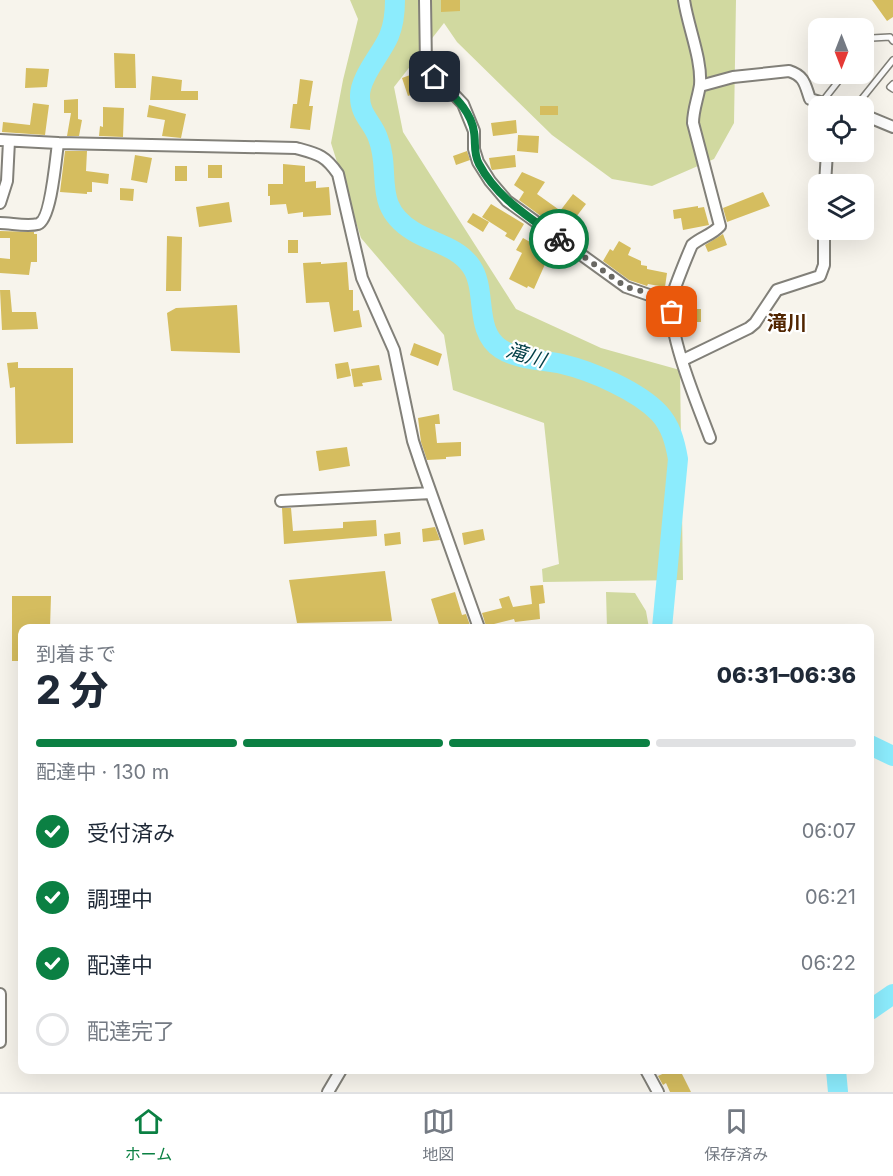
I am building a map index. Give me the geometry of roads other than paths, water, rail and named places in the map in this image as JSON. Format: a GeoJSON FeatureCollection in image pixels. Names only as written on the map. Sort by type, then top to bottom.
{"type":"FeatureCollection","features":[{"type":"Feature","properties":{"kind":"street"},"geometry":{"type":"LineString","coordinates":[[425,0],[426,65],[463,104],[474,131],[474,149],[478,162],[490,181],[507,201],[626,287],[671,299]]}},
{"type":"Feature","properties":{"kind":"street"},"geometry":{"type":"LineString","coordinates":[[684,0],[697,59],[699,86],[693,108],[693,123],[720,226],[699,238],[692,245],[671,299],[673,324],[683,360],[710,438]]}},
{"type":"Feature","properties":{"kind":"street"},"geometry":{"type":"LineString","coordinates":[[699,86],[733,77],[789,71],[797,73],[805,80],[809,96]]}},
{"type":"Feature","properties":{"kind":"street"},"geometry":{"type":"LineString","coordinates":[[874,119],[893,127]]}},
{"type":"Feature","properties":{"kind":"street"},"geometry":{"type":"LineString","coordinates":[[0,203],[7,181],[5,140],[296,148],[320,154],[328,160],[338,174],[362,278],[394,350],[413,441],[478,624]]}},
{"type":"Feature","properties":{"kind":"street"},"geometry":{"type":"LineString","coordinates":[[0,223],[38,224],[44,220],[58,143]]}},
{"type":"Feature","properties":{"kind":"street"},"geometry":{"type":"LineString","coordinates":[[683,360],[749,328],[755,323],[777,290],[820,276],[824,265],[824,240]]}},
{"type":"Feature","properties":{"kind":"street"},"geometry":{"type":"LineString","coordinates":[[281,501],[431,494]]}},
{"type":"Feature","properties":{"kind":"street"},"geometry":{"type":"LineString","coordinates":[[0,993],[0,1042]]}},
{"type":"Feature","properties":{"kind":"street"},"geometry":{"type":"LineString","coordinates":[[328,1092],[339,1074]]}},
{"type":"Feature","properties":{"kind":"street"},"geometry":{"type":"LineString","coordinates":[[648,1074],[658,1092]]}},
{"type":"Feature","properties":{"kind":"lane"},"geometry":{"type":"LineString","coordinates":[[874,38],[890,37],[893,41]]}},
{"type":"Feature","properties":{"kind":"lane"},"geometry":{"type":"LineString","coordinates":[[864,96],[893,60]]}},
{"type":"Feature","properties":{"kind":"waterway","name":"滝川"},"geometry":{"type":"LineString","coordinates":[[395,0],[391,32],[363,82],[360,97],[364,114],[376,133],[382,151],[387,199],[400,221],[420,235],[452,249],[471,266],[479,287],[487,332],[492,341],[501,349],[531,359],[562,364],[600,377],[639,397],[659,413],[667,423],[678,459],[662,624]]}},
{"type":"Feature","properties":{"kind":"waterway","name":"滝川"},"geometry":{"type":"LineString","coordinates":[[874,747],[893,756]]}},
{"type":"Feature","properties":{"kind":"waterway","name":"滝川"},"geometry":{"type":"LineString","coordinates":[[874,1007],[893,994]]}},
{"type":"Feature","properties":{"kind":"waterway","name":"滝川"},"geometry":{"type":"LineString","coordinates":[[836,1074],[838,1092]]}},
{"type":"Feature","properties":{"kind":"district","name":"滝川"},"geometry":{"type":"Point","coordinates":[787,323]}}]}
